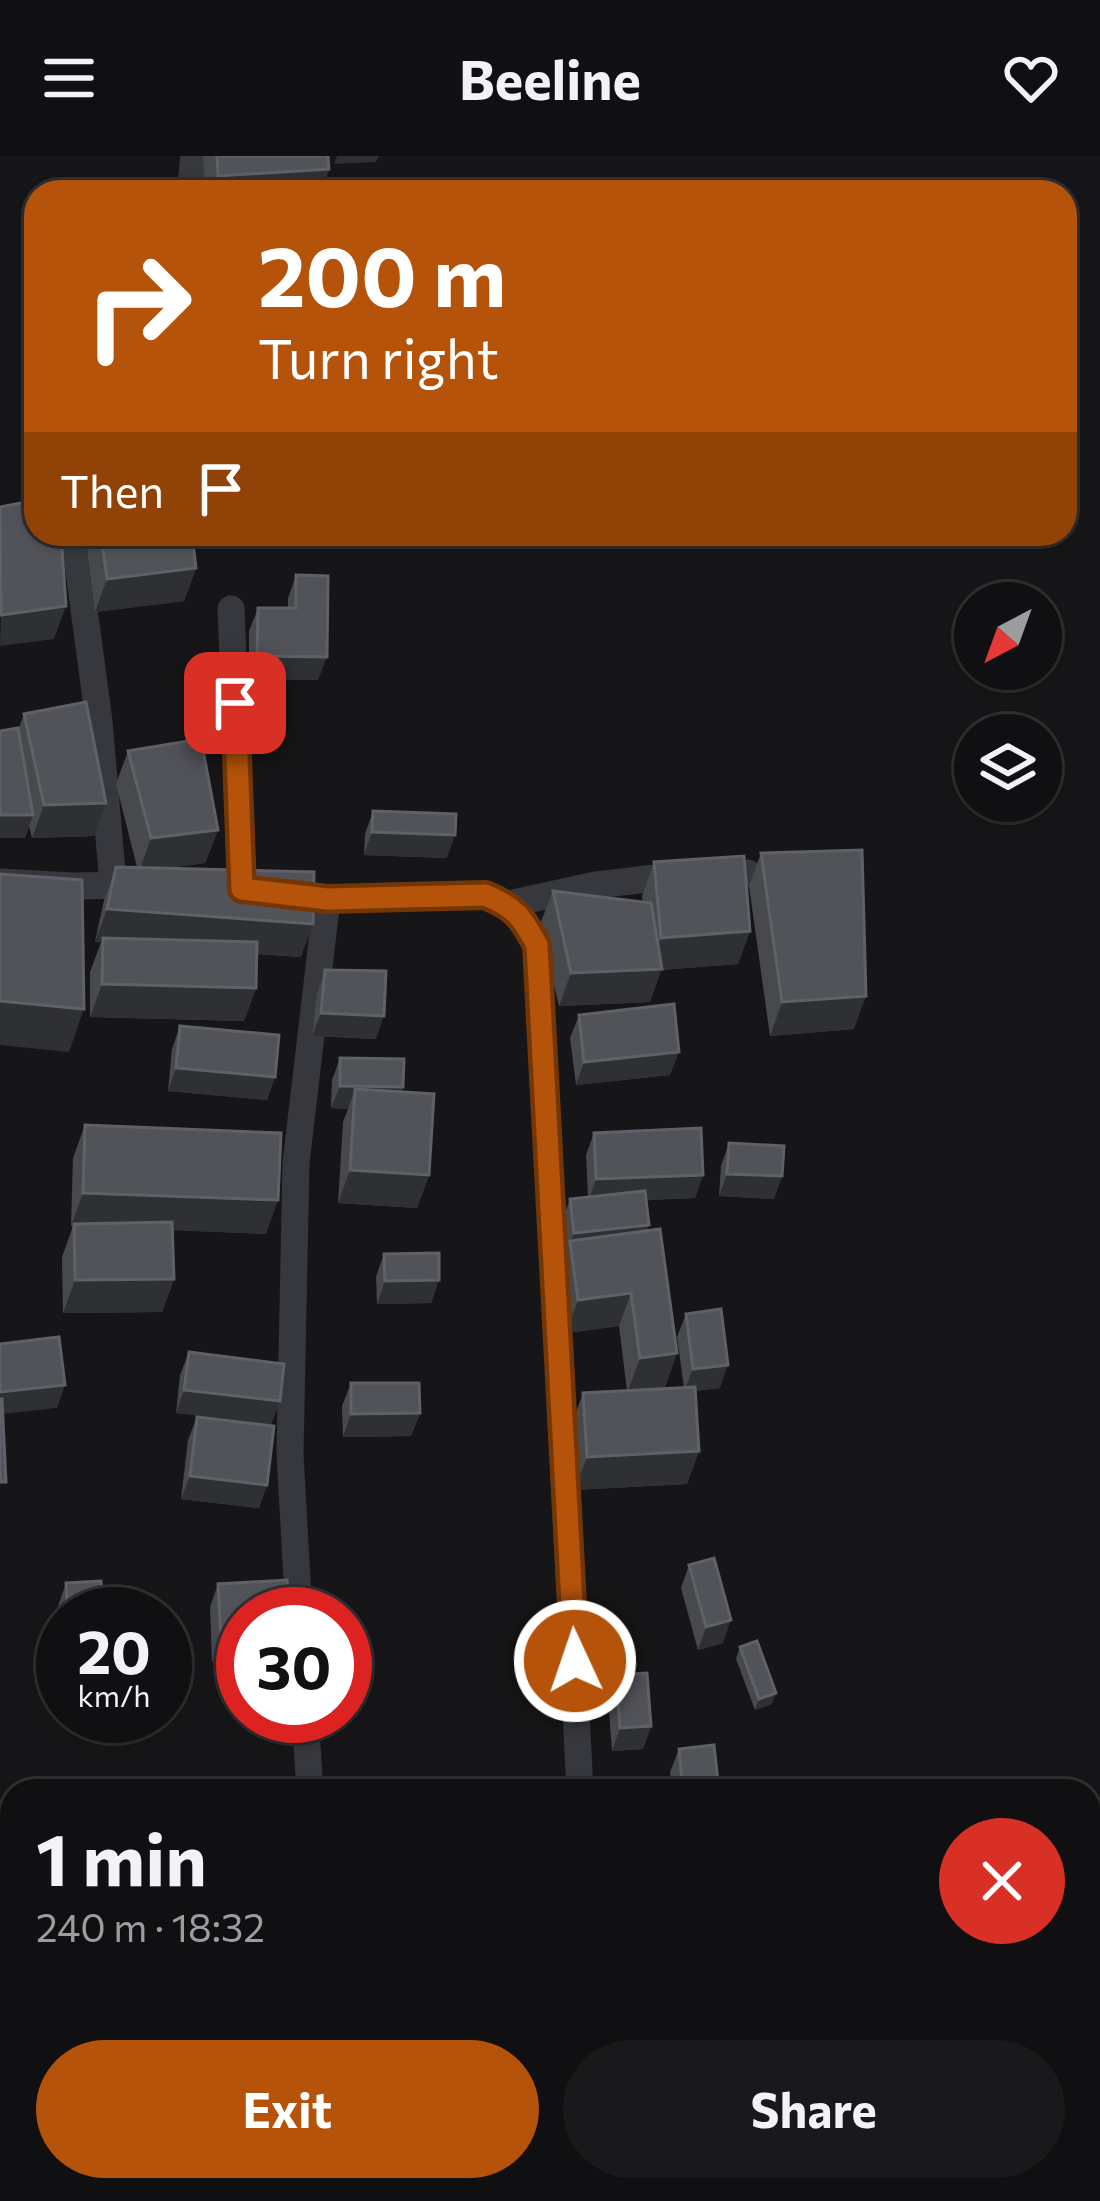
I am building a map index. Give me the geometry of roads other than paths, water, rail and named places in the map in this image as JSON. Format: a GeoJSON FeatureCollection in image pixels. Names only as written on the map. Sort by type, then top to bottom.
{"type":"FeatureCollection","features":[{"type":"Feature","properties":{"kind":"street"},"geometry":{"type":"LineString","coordinates":[[76,546],[99,722],[113,884]]}},
{"type":"Feature","properties":{"kind":"street"},"geometry":{"type":"LineString","coordinates":[[231,609],[231,889],[327,899],[485,895],[508,904],[537,945],[579,1779]]}},
{"type":"Feature","properties":{"kind":"street"},"geometry":{"type":"LineString","coordinates":[[508,904],[596,885],[748,873]]}},
{"type":"Feature","properties":{"kind":"street"},"geometry":{"type":"LineString","coordinates":[[0,882],[178,887]]}},
{"type":"Feature","properties":{"kind":"street"},"geometry":{"type":"LineString","coordinates":[[297,1587],[290,1454],[296,1163],[327,899]]}},
{"type":"Feature","properties":{"kind":"street"},"geometry":{"type":"LineString","coordinates":[[307,1743],[309,1779]]}}]}
